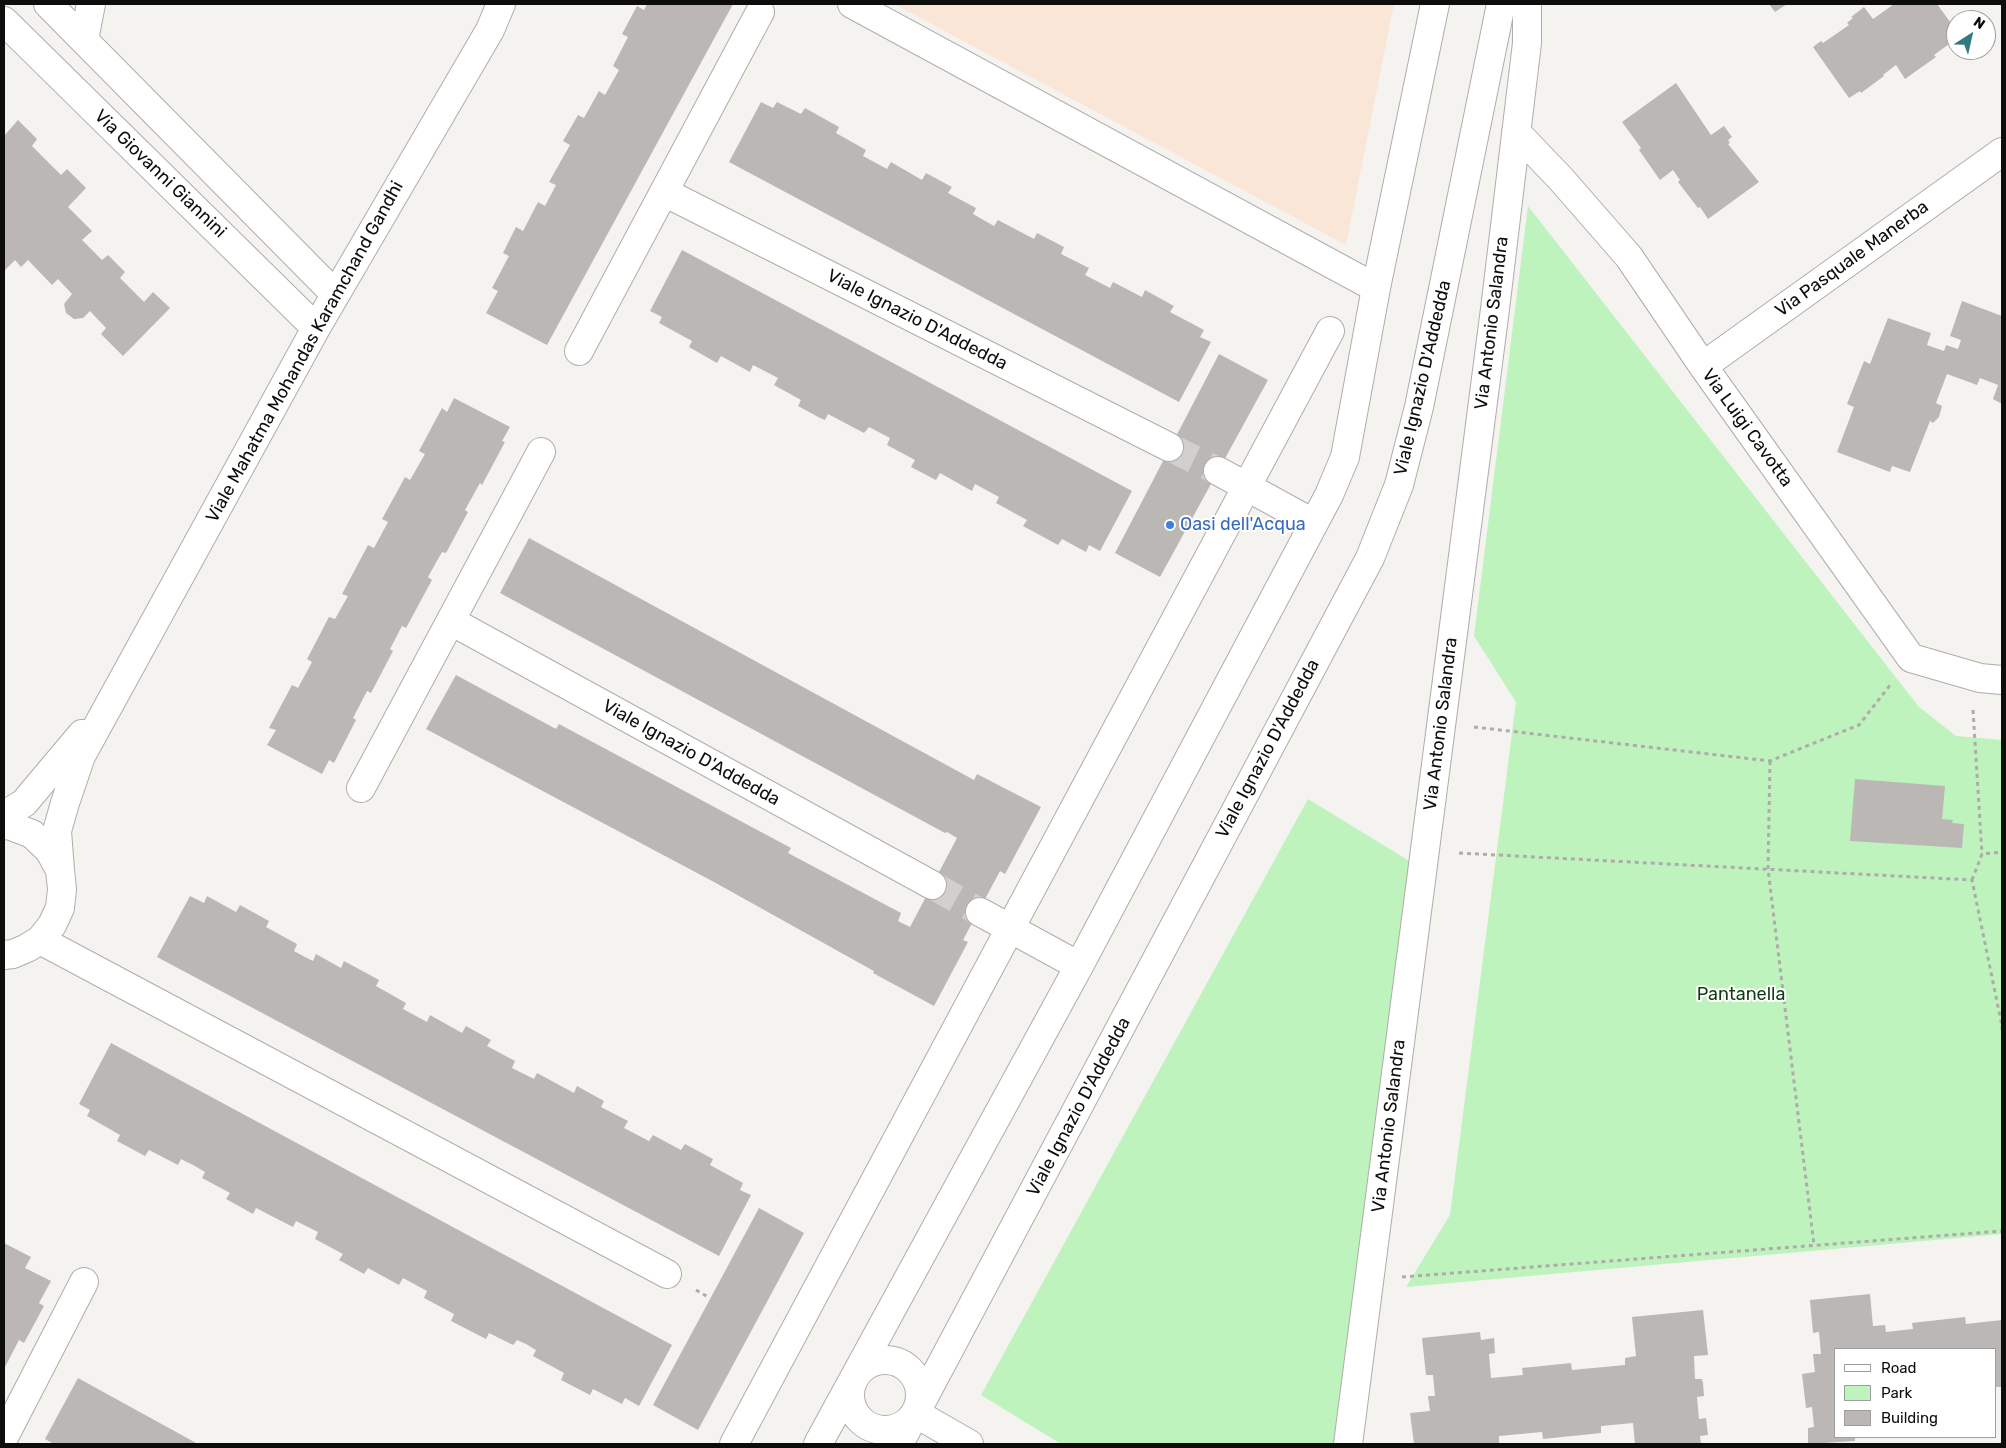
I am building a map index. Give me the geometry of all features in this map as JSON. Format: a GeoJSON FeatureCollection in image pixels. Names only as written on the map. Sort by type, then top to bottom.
{"type":"FeatureCollection","features":[{"type":"Feature","properties":{"kind":"street"},"geometry":{"type":"LineString","coordinates":[[48,4],[335,294]]}},
{"type":"Feature","properties":{"kind":"street"},"geometry":{"type":"LineString","coordinates":[[84,40],[91,4]]}},
{"type":"Feature","properties":{"kind":"street","name":"Viale Mahatma Mohandas Karamchand Gandhi"},"geometry":{"type":"LineString","coordinates":[[40,940],[52,925],[60,908],[62,889],[58,831],[65,803],[81,756],[110,700],[316,328],[490,30],[501,4]]}},
{"type":"Feature","properties":{"kind":"street"},"geometry":{"type":"LineString","coordinates":[[852,4],[1376,288]]}},
{"type":"Feature","properties":{"kind":"street"},"geometry":{"type":"LineString","coordinates":[[818,1444],[853,1381],[858,1372],[870,1363],[889,1360],[899,1362],[910,1369],[918,1384],[920,1402],[916,1413],[908,1422],[897,1429],[885,1431],[867,1426],[852,1406],[850,1396],[853,1381],[1079,966],[1329,495],[1345,457],[1376,288],[1435,4]]}},
{"type":"Feature","properties":{"kind":"street","name":"Viale Ignazio D'Addedda"},"geometry":{"type":"LineString","coordinates":[[899,1444],[1370,558],[1399,485],[1419,407],[1501,4]]}},
{"type":"Feature","properties":{"kind":"street","name":"Via Antonio Salandra"},"geometry":{"type":"LineString","coordinates":[[1348,1444],[1516,132],[1527,43],[1527,4]]}},
{"type":"Feature","properties":{"kind":"street"},"geometry":{"type":"LineString","coordinates":[[579,351],[760,12]]}},
{"type":"Feature","properties":{"kind":"street","name":"Via Giovanni Giannini"},"geometry":{"type":"LineString","coordinates":[[4,21],[316,328]]}},
{"type":"Feature","properties":{"kind":"street","name":"Via Luigi Cavotta"},"geometry":{"type":"LineString","coordinates":[[1516,132],[1561,179],[1629,257],[1702,366],[1911,658]]}},
{"type":"Feature","properties":{"kind":"street","name":"Via Pasquale Manerba"},"geometry":{"type":"LineString","coordinates":[[1702,366],[2002,154]]}},
{"type":"Feature","properties":{"kind":"street","name":"Viale Ignazio D'Addedda"},"geometry":{"type":"LineString","coordinates":[[664,192],[1170,447]]}},
{"type":"Feature","properties":{"kind":"street"},"geometry":{"type":"LineString","coordinates":[[734,1444],[1330,330]]}},
{"type":"Feature","properties":{"kind":"street"},"geometry":{"type":"LineString","coordinates":[[361,788],[541,452]]}},
{"type":"Feature","properties":{"kind":"street"},"geometry":{"type":"LineString","coordinates":[[1218,471],[1313,523]]}},
{"type":"Feature","properties":{"kind":"street","name":"Viale Ignazio D'Addedda"},"geometry":{"type":"LineString","coordinates":[[451,621],[932,886]]}},
{"type":"Feature","properties":{"kind":"street"},"geometry":{"type":"LineString","coordinates":[[1911,658],[1971,676],[2002,680]]}},
{"type":"Feature","properties":{"kind":"street","name":"Viale Mahatma Mohandas Karamchand Gandhi"},"geometry":{"type":"LineString","coordinates":[[4,815],[24,803],[110,700]]}},
{"type":"Feature","properties":{"kind":"street"},"geometry":{"type":"LineString","coordinates":[[4,825],[32,834],[49,850],[60,870]]}},
{"type":"Feature","properties":{"kind":"street"},"geometry":{"type":"LineString","coordinates":[[980,912],[1079,966]]}},
{"type":"Feature","properties":{"kind":"street"},"geometry":{"type":"LineString","coordinates":[[7,956],[27,948],[40,940],[667,1274]]}},
{"type":"Feature","properties":{"kind":"street"},"geometry":{"type":"LineString","coordinates":[[4,1437],[84,1282]]}},
{"type":"Feature","properties":{"kind":"street"},"geometry":{"type":"LineString","coordinates":[[916,1413],[969,1444]]}},
{"type":"Feature","properties":{"kind":"path"},"geometry":{"type":"LineString","coordinates":[[1441,723],[1770,761],[1859,726],[1911,658]]}},
{"type":"Feature","properties":{"kind":"path"},"geometry":{"type":"LineString","coordinates":[[1971,676],[1982,854],[1972,880],[2002,1032]]}},
{"type":"Feature","properties":{"kind":"path"},"geometry":{"type":"LineString","coordinates":[[1770,761],[1768,869],[1814,1245]]}},
{"type":"Feature","properties":{"kind":"path"},"geometry":{"type":"LineString","coordinates":[[1424,851],[1972,880]]}},
{"type":"Feature","properties":{"kind":"path"},"geometry":{"type":"LineString","coordinates":[[1982,854],[2002,852]]}},
{"type":"Feature","properties":{"kind":"path"},"geometry":{"type":"LineString","coordinates":[[1369,1279],[2002,1231]]}},
{"type":"Feature","properties":{"kind":"shaded area"},"geometry":{"type":"Polygon","coordinates":[[[894,4],[1394,4],[1346,245],[894,4]]]}},
{"type":"Feature","properties":{"kind":"green space","name":"Pantanella"},"geometry":{"type":"Polygon","coordinates":[[[1528,206],[1919,707],[1956,736],[2002,740],[2002,1234],[1406,1287],[1450,1215],[1516,702],[1474,636],[1528,206]]]}},
{"type":"Feature","properties":{"kind":"green space"},"geometry":{"type":"Polygon","coordinates":[[[1308,799],[1411,862],[1335,1444],[1061,1444],[981,1395],[1308,799]]]}},
{"type":"Feature","properties":{"kind":"building"},"geometry":{"type":"Polygon","coordinates":[[[647,4],[733,4],[547,345],[486,313],[498,291],[492,288],[509,256],[503,253],[516,227],[523,231],[538,202],[545,206],[556,185],[549,182],[570,145],[563,141],[578,115],[584,118],[599,91],[605,95],[619,70],[613,66],[628,37],[622,34],[637,6],[644,10],[647,4]]]}},
{"type":"Feature","properties":{"kind":"building"},"geometry":{"type":"Polygon","coordinates":[[[1769,4],[1787,4],[1775,12],[1769,4]]]}},
{"type":"Feature","properties":{"kind":"building"},"geometry":{"type":"Polygon","coordinates":[[[1894,4],[1937,4],[1946,16],[1946,46],[1934,55],[1936,57],[1905,79],[1896,65],[1861,93],[1860,91],[1849,98],[1813,47],[1821,41],[1823,43],[1849,25],[1847,23],[1853,18],[1851,17],[1864,7],[1873,19],[1894,4]]]}},
{"type":"Feature","properties":{"kind":"building"},"geometry":{"type":"Polygon","coordinates":[[[1676,83],[1711,135],[1724,126],[1732,137],[1728,140],[1730,143],[1728,144],[1759,182],[1708,219],[1678,182],[1680,180],[1673,170],[1660,180],[1639,150],[1641,148],[1622,122],[1676,83]]]}},
{"type":"Feature","properties":{"kind":"building"},"geometry":{"type":"Polygon","coordinates":[[[761,102],[773,108],[777,102],[801,114],[805,108],[839,127],[836,133],[866,150],[863,156],[887,169],[891,162],[922,180],[926,173],[952,187],[948,193],[976,208],[973,214],[994,226],[998,220],[1034,239],[1037,233],[1064,247],[1061,254],[1089,268],[1085,275],[1110,288],[1113,282],[1142,297],[1145,290],[1174,306],[1170,312],[1204,330],[1200,337],[1211,342],[1179,402],[729,162],[761,102]]]}},
{"type":"Feature","properties":{"kind":"building"},"geometry":{"type":"Polygon","coordinates":[[[18,120],[37,139],[32,146],[61,175],[67,169],[86,188],[68,207],[92,231],[82,240],[102,260],[108,255],[125,272],[120,278],[144,302],[153,292],[170,308],[123,356],[101,334],[106,328],[90,311],[83,318],[74,319],[66,313],[64,304],[72,294],[58,279],[52,285],[28,260],[21,267],[15,260],[4,271],[4,136],[18,120]]]}},
{"type":"Feature","properties":{"kind":"building"},"geometry":{"type":"Polygon","coordinates":[[[682,250],[1132,491],[1100,551],[1089,545],[1086,552],[1062,539],[1058,545],[1023,526],[1027,520],[996,503],[999,497],[975,484],[972,491],[940,473],[936,480],[911,467],[915,460],[887,445],[890,438],[869,427],[864,433],[828,414],[825,420],[820,418],[798,406],[801,400],[774,385],[778,378],[753,365],[750,372],[721,356],[717,363],[689,347],[692,341],[659,323],[662,317],[650,311],[682,250]]]}},
{"type":"Feature","properties":{"kind":"building"},"geometry":{"type":"Polygon","coordinates":[[[1962,301],[2002,316],[2002,404],[1993,399],[1998,385],[1980,378],[1977,385],[1947,374],[1936,403],[1942,406],[1939,417],[1933,423],[1930,421],[1910,472],[1892,466],[1890,472],[1837,452],[1854,407],[1847,404],[1864,361],[1870,364],[1888,318],[1931,333],[1927,345],[1944,351],[1946,345],[1958,349],[1961,340],[1950,336],[1962,301]]]}},
{"type":"Feature","properties":{"kind":"building"},"geometry":{"type":"Polygon","coordinates":[[[1219,354],[1268,380],[1160,577],[1115,553],[1219,354]]]}},
{"type":"Feature","properties":{"kind":"building"},"geometry":{"type":"Polygon","coordinates":[[[454,398],[510,427],[502,441],[505,442],[482,485],[480,483],[465,510],[468,512],[446,553],[442,552],[428,577],[432,580],[406,628],[402,626],[390,649],[393,651],[371,693],[367,691],[353,718],[356,720],[334,763],[329,760],[322,774],[267,745],[276,730],[269,728],[292,685],[298,688],[312,662],[307,659],[329,617],[335,619],[348,596],[342,594],[368,545],[374,548],[388,522],[382,519],[405,477],[410,480],[425,454],[419,451],[442,408],[447,412],[454,398]]]}},
{"type":"Feature","properties":{"kind":"building"},"geometry":{"type":"Polygon","coordinates":[[[529,538],[974,780],[977,774],[1041,807],[1005,874],[1000,871],[963,940],[968,942],[934,1006],[714,882],[426,729],[456,675],[556,729],[559,724],[791,848],[788,853],[901,913],[898,921],[910,927],[957,838],[500,593],[529,538]]]}},
{"type":"Feature","properties":{"kind":"building"},"geometry":{"type":"Polygon","coordinates":[[[1855,779],[1945,786],[1942,819],[1953,820],[1952,823],[1964,824],[1962,848],[1850,841],[1855,779]]]}},
{"type":"Feature","properties":{"kind":"building"},"geometry":{"type":"Polygon","coordinates":[[[190,896],[204,903],[207,896],[236,912],[240,905],[269,921],[266,927],[297,944],[294,951],[305,957],[313,961],[316,954],[341,968],[344,961],[379,980],[376,986],[406,1003],[403,1009],[427,1022],[430,1015],[462,1033],[466,1026],[491,1040],[487,1046],[515,1061],[512,1068],[534,1079],[537,1073],[574,1093],[577,1086],[604,1101],[601,1107],[628,1121],[624,1128],[649,1141],[653,1135],[681,1150],[685,1144],[713,1159],[710,1165],[743,1183],[740,1190],[751,1195],[719,1256],[157,957],[190,896]]]}},
{"type":"Feature","properties":{"kind":"building"},"geometry":{"type":"Polygon","coordinates":[[[111,1043],[672,1345],[639,1406],[625,1398],[622,1404],[593,1389],[590,1395],[561,1380],[564,1373],[533,1356],[536,1350],[526,1344],[517,1340],[513,1345],[489,1333],[486,1339],[451,1321],[454,1314],[424,1298],[427,1291],[403,1278],[399,1285],[368,1268],[364,1274],[339,1260],[343,1254],[315,1239],[318,1232],[296,1221],[293,1227],[256,1208],[253,1214],[226,1199],[230,1193],[202,1178],[205,1172],[193,1165],[181,1159],[178,1165],[149,1150],[145,1156],[117,1141],[120,1135],[87,1116],[90,1110],[79,1104],[111,1043]]]}},
{"type":"Feature","properties":{"kind":"building"},"geometry":{"type":"Polygon","coordinates":[[[759,1208],[804,1233],[698,1430],[653,1405],[759,1208]]]}},
{"type":"Feature","properties":{"kind":"building"},"geometry":{"type":"Polygon","coordinates":[[[4,1243],[31,1257],[25,1268],[51,1281],[39,1303],[44,1306],[24,1343],[19,1340],[4,1369],[4,1243]]]}},
{"type":"Feature","properties":{"kind":"building"},"geometry":{"type":"Polygon","coordinates":[[[1870,1294],[1873,1326],[1885,1325],[1886,1332],[1913,1329],[1912,1323],[1965,1317],[1966,1324],[2002,1320],[2002,1387],[1996,1387],[1996,1348],[1834,1348],[1834,1438],[1855,1438],[1855,1441],[1808,1444],[1808,1428],[1814,1427],[1812,1407],[1806,1408],[1802,1374],[1815,1372],[1813,1354],[1821,1354],[1819,1332],[1813,1333],[1810,1300],[1870,1294]]]}},
{"type":"Feature","properties":{"kind":"building"},"geometry":{"type":"Polygon","coordinates":[[[1703,1310],[1708,1355],[1694,1356],[1695,1379],[1702,1379],[1703,1383],[1704,1396],[1697,1397],[1699,1419],[1706,1418],[1708,1435],[1700,1436],[1701,1444],[1635,1444],[1633,1423],[1601,1426],[1601,1433],[1543,1439],[1542,1432],[1499,1436],[1499,1443],[1493,1444],[1414,1444],[1410,1413],[1430,1411],[1428,1396],[1435,1396],[1433,1375],[1426,1375],[1422,1338],[1480,1332],[1481,1340],[1494,1338],[1495,1353],[1489,1354],[1491,1378],[1523,1375],[1522,1368],[1571,1363],[1572,1370],[1625,1365],[1625,1358],[1636,1356],[1632,1317],[1703,1310]]]}},
{"type":"Feature","properties":{"kind":"building"},"geometry":{"type":"Polygon","coordinates":[[[78,1378],[198,1444],[54,1444],[45,1439],[78,1378]]]}},
{"type":"Feature","properties":{"kind":"tunnel"},"geometry":{"type":"LineString","coordinates":[[1169,447],[1218,471]]}},
{"type":"Feature","properties":{"kind":"tunnel"},"geometry":{"type":"LineString","coordinates":[[932,885],[980,912]]}},
{"type":"Feature","properties":{"kind":"place","name":"Oasi dell'Acqua"},"geometry":{"type":"Point","coordinates":[1170,525]}}]}
